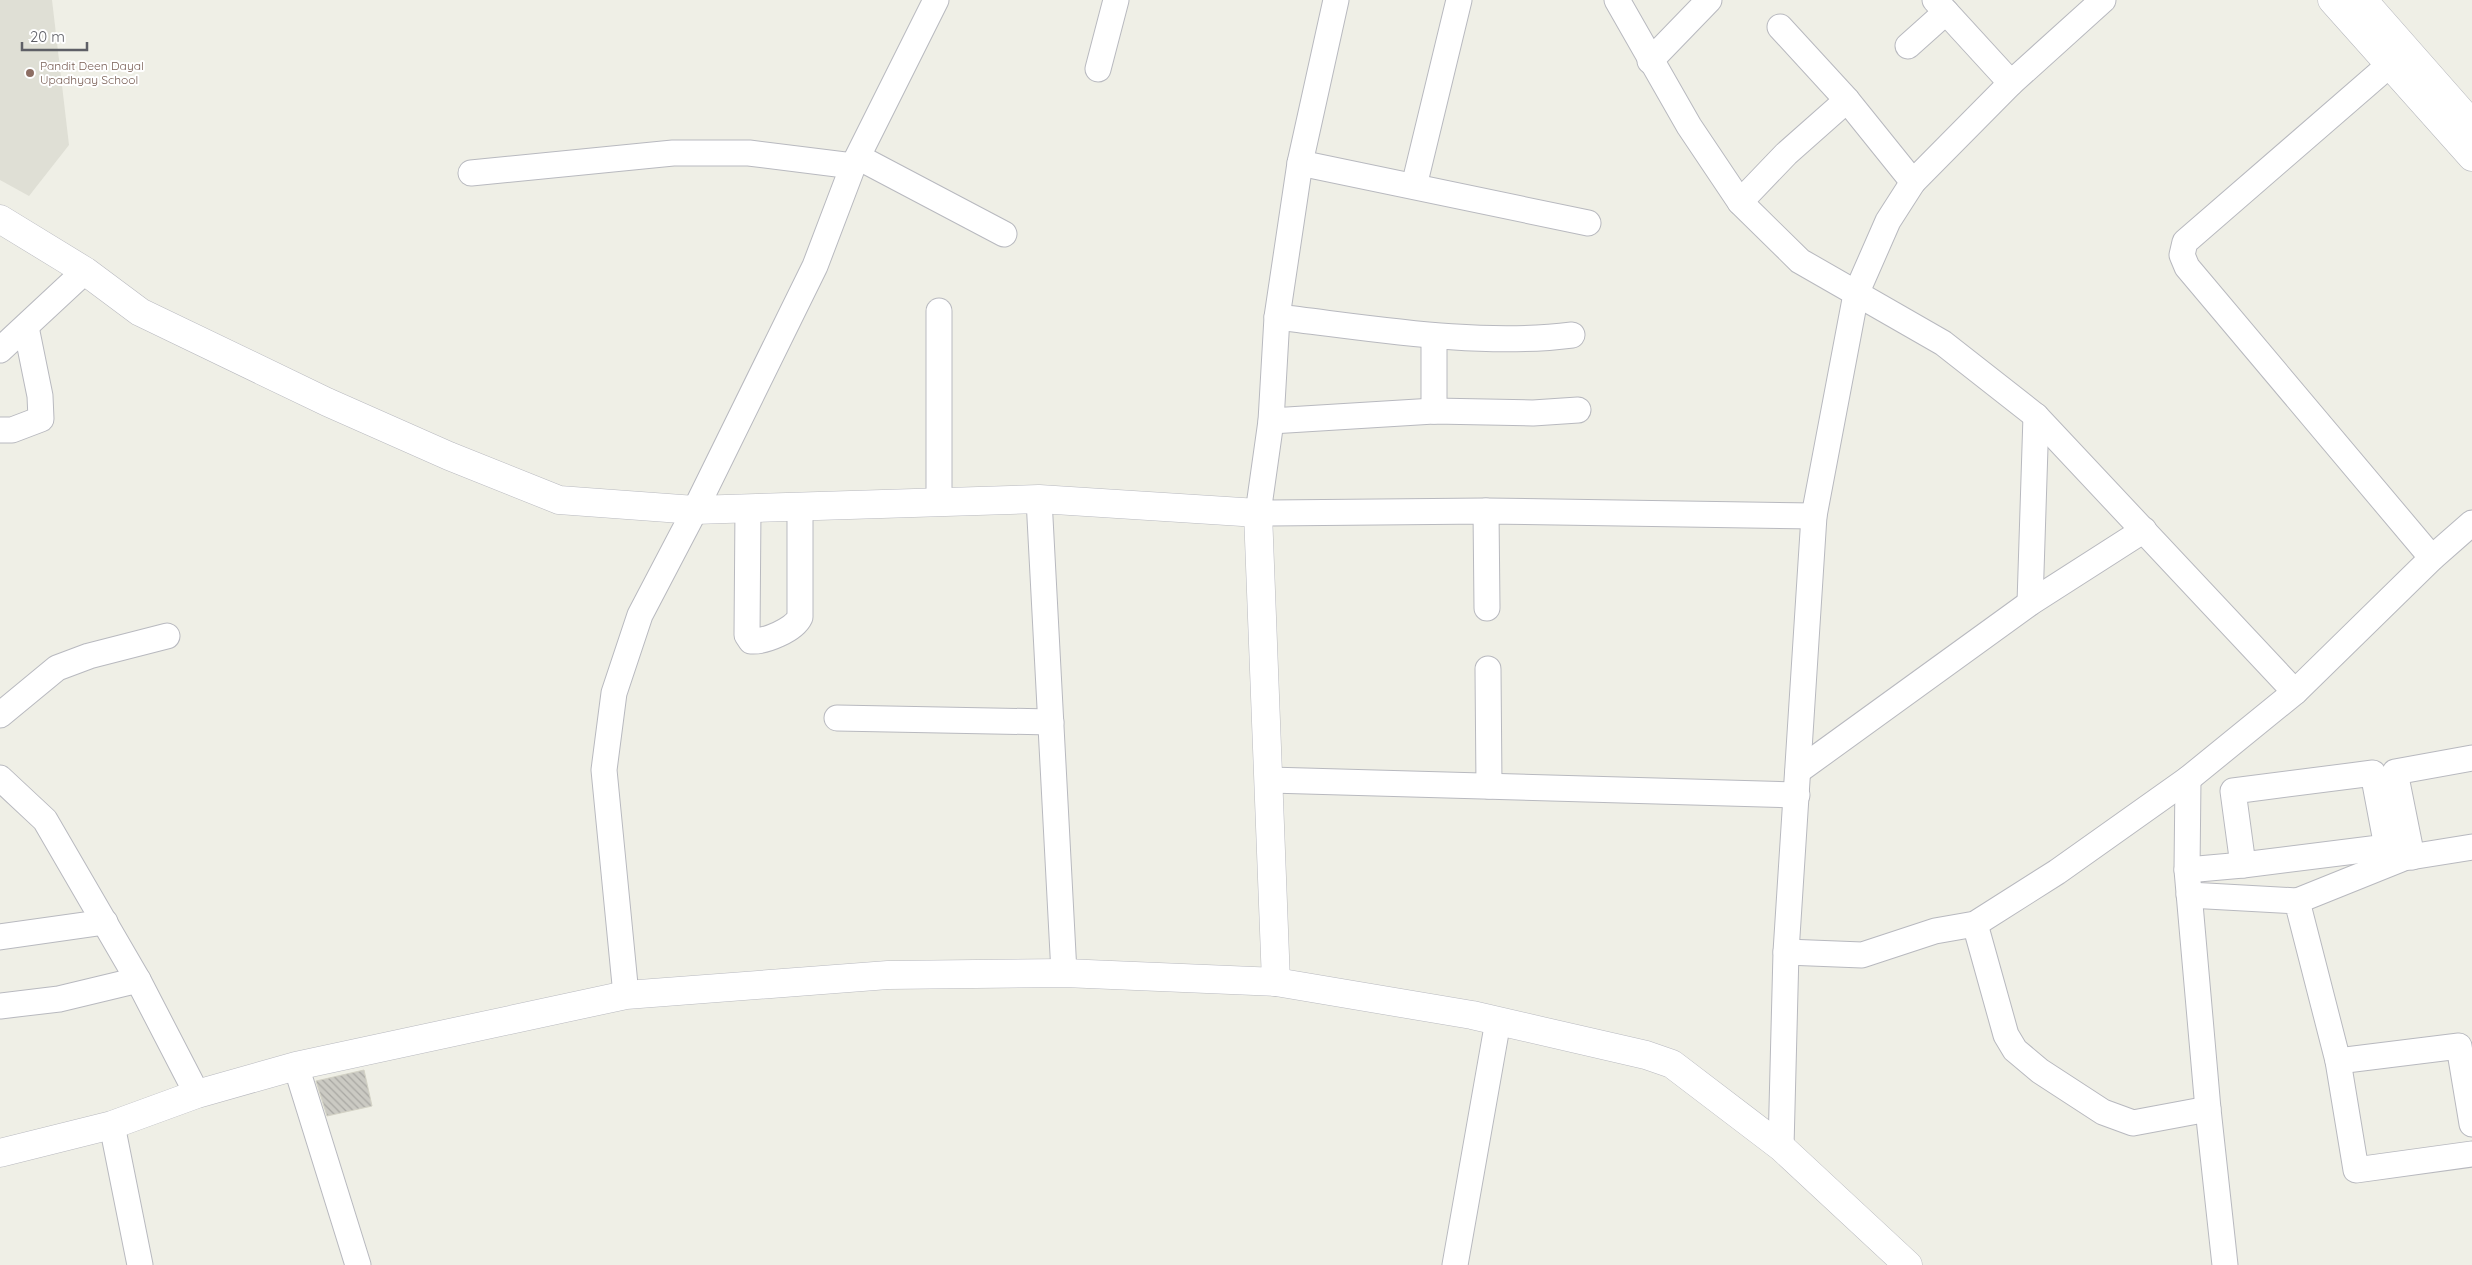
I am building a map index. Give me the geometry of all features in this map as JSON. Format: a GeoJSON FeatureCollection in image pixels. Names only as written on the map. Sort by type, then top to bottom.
{"type":"FeatureCollection","features":[{"type":"Feature","properties":{"kind":"street"},"geometry":{"type":"LineString","coordinates":[[626,995],[604,770],[614,693],[640,615],[695,510],[814,266],[856,162],[936,0]]}},
{"type":"Feature","properties":{"kind":"street"},"geometry":{"type":"LineString","coordinates":[[1098,70],[1116,0]]}},
{"type":"Feature","properties":{"kind":"street"},"geometry":{"type":"LineString","coordinates":[[1276,982],[1258,514],[1271,421],[1277,317],[1300,163],[1336,0]]}},
{"type":"Feature","properties":{"kind":"street"},"geometry":{"type":"LineString","coordinates":[[1414,186],[1459,0]]}},
{"type":"Feature","properties":{"kind":"street"},"geometry":{"type":"LineString","coordinates":[[1617,0],[1650,61],[1689,126],[1740,202],[1800,261],[1943,343],[2036,416],[2296,692]]}},
{"type":"Feature","properties":{"kind":"street"},"geometry":{"type":"LineString","coordinates":[[1650,61],[1709,0]]}},
{"type":"Feature","properties":{"kind":"street"},"geometry":{"type":"LineString","coordinates":[[1781,1147],[1786,952],[1814,516],[1856,294],[1888,221],[1913,182],[2011,83],[2103,0]]}},
{"type":"Feature","properties":{"kind":"street"},"geometry":{"type":"LineString","coordinates":[[2332,0],[2388,66],[2472,157]]}},
{"type":"Feature","properties":{"kind":"street"},"geometry":{"type":"LineString","coordinates":[[2363,0],[2472,124]]}},
{"type":"Feature","properties":{"kind":"street"},"geometry":{"type":"LineString","coordinates":[[1908,46],[1941,6],[2011,83]]}},
{"type":"Feature","properties":{"kind":"street"},"geometry":{"type":"LineString","coordinates":[[1780,27],[1847,100],[1913,182]]}},
{"type":"Feature","properties":{"kind":"street"},"geometry":{"type":"LineString","coordinates":[[2388,66],[2185,242],[2182,255],[2187,268],[2432,558]]}},
{"type":"Feature","properties":{"kind":"street"},"geometry":{"type":"LineString","coordinates":[[1740,202],[1786,154],[1847,100]]}},
{"type":"Feature","properties":{"kind":"street"},"geometry":{"type":"LineString","coordinates":[[471,173],[673,154],[750,153],[856,162],[1004,234]]}},
{"type":"Feature","properties":{"kind":"street"},"geometry":{"type":"LineString","coordinates":[[1300,163],[1588,223]]}},
{"type":"Feature","properties":{"kind":"street"},"geometry":{"type":"LineString","coordinates":[[0,219],[85,271],[149,316],[327,402],[558,500],[695,510],[1039,499],[1258,514],[1486,511],[1814,516]]}},
{"type":"Feature","properties":{"kind":"street"},"geometry":{"type":"LineString","coordinates":[[0,350],[85,271]]}},
{"type":"Feature","properties":{"kind":"street"},"geometry":{"type":"LineString","coordinates":[[939,310],[939,501]]}},
{"type":"Feature","properties":{"kind":"street"},"geometry":{"type":"LineString","coordinates":[[1277,317],[1434,336],[1546,338],[1572,335]]}},
{"type":"Feature","properties":{"kind":"street"},"geometry":{"type":"LineString","coordinates":[[0,430],[12,430],[41,419],[40,396],[26,327]]}},
{"type":"Feature","properties":{"kind":"street"},"geometry":{"type":"LineString","coordinates":[[1434,336],[1434,411]]}},
{"type":"Feature","properties":{"kind":"street"},"geometry":{"type":"LineString","coordinates":[[1271,421],[1434,411],[1533,413],[1578,410]]}},
{"type":"Feature","properties":{"kind":"street"},"geometry":{"type":"LineString","coordinates":[[2030,603],[2036,416]]}},
{"type":"Feature","properties":{"kind":"street"},"geometry":{"type":"LineString","coordinates":[[1039,499],[1064,973]]}},
{"type":"Feature","properties":{"kind":"street"},"geometry":{"type":"LineString","coordinates":[[748,508],[747,635],[751,641],[757,642],[790,628],[800,618],[800,506]]}},
{"type":"Feature","properties":{"kind":"street"},"geometry":{"type":"LineString","coordinates":[[1486,511],[1487,608]]}},
{"type":"Feature","properties":{"kind":"street"},"geometry":{"type":"LineString","coordinates":[[1798,771],[2030,603],[2144,530]]}},
{"type":"Feature","properties":{"kind":"street"},"geometry":{"type":"LineString","coordinates":[[1786,952],[1862,955],[1935,931],[1975,924],[2057,872],[2188,779],[2296,692],[2432,558],[2469,530]]}},
{"type":"Feature","properties":{"kind":"street"},"geometry":{"type":"LineString","coordinates":[[0,715],[57,668],[89,656],[167,636]]}},
{"type":"Feature","properties":{"kind":"street"},"geometry":{"type":"LineString","coordinates":[[1488,669],[1489,786]]}},
{"type":"Feature","properties":{"kind":"street"},"geometry":{"type":"LineString","coordinates":[[837,718],[1051,722]]}},
{"type":"Feature","properties":{"kind":"street"},"geometry":{"type":"LineString","coordinates":[[2412,857],[2395,772],[2472,758]]}},
{"type":"Feature","properties":{"kind":"street"},"geometry":{"type":"LineString","coordinates":[[2187,870],[2243,866],[2387,847],[2372,773],[2233,791],[2243,866]]}},
{"type":"Feature","properties":{"kind":"street"},"geometry":{"type":"LineString","coordinates":[[0,778],[45,820],[138,980],[197,1094]]}},
{"type":"Feature","properties":{"kind":"street"},"geometry":{"type":"LineString","coordinates":[[2188,779],[2187,870],[2208,1109],[2226,1265]]}},
{"type":"Feature","properties":{"kind":"street"},"geometry":{"type":"LineString","coordinates":[[1269,780],[1797,795]]}},
{"type":"Feature","properties":{"kind":"street"},"geometry":{"type":"LineString","coordinates":[[2189,895],[2297,901],[2412,857],[2472,846]]}},
{"type":"Feature","properties":{"kind":"street"},"geometry":{"type":"LineString","coordinates":[[2297,901],[2338,1061],[2356,1170],[2472,1154]]}},
{"type":"Feature","properties":{"kind":"street"},"geometry":{"type":"LineString","coordinates":[[0,937],[105,922]]}},
{"type":"Feature","properties":{"kind":"street"},"geometry":{"type":"LineString","coordinates":[[1975,924],[2006,1035],[2015,1050],[2040,1071],[2103,1112],[2132,1124],[2208,1109]]}},
{"type":"Feature","properties":{"kind":"street"},"geometry":{"type":"LineString","coordinates":[[0,1153],[112,1125],[197,1094],[296,1066],[626,995],[888,975],[1064,973],[1276,982],[1498,1021],[1646,1055],[1672,1064],[1781,1147],[1908,1265]]}},
{"type":"Feature","properties":{"kind":"street"},"geometry":{"type":"LineString","coordinates":[[0,1006],[60,999],[138,980]]}},
{"type":"Feature","properties":{"kind":"street"},"geometry":{"type":"LineString","coordinates":[[1455,1265],[1498,1021]]}},
{"type":"Feature","properties":{"kind":"street"},"geometry":{"type":"LineString","coordinates":[[2338,1061],[2459,1046],[2472,1124]]}},
{"type":"Feature","properties":{"kind":"street"},"geometry":{"type":"LineString","coordinates":[[296,1066],[358,1265]]}},
{"type":"Feature","properties":{"kind":"street"},"geometry":{"type":"LineString","coordinates":[[112,1125],[140,1265]]}},
{"type":"Feature","properties":{"kind":"shaded area","name":"Pandit Deen Dayal Upadhyay School"},"geometry":{"type":"Polygon","coordinates":[[[0,0],[52,0],[69,145],[29,196],[0,180],[0,0]]]}},
{"type":"Feature","properties":{"kind":"building"},"geometry":{"type":"Polygon","coordinates":[[[364,1070],[372,1106],[327,1116],[316,1081],[364,1070]]]}},
{"type":"Feature","properties":{"kind":"place","name":"Pandit Deen Dayal Upadhyay School"},"geometry":{"type":"Point","coordinates":[30,73]}}]}
